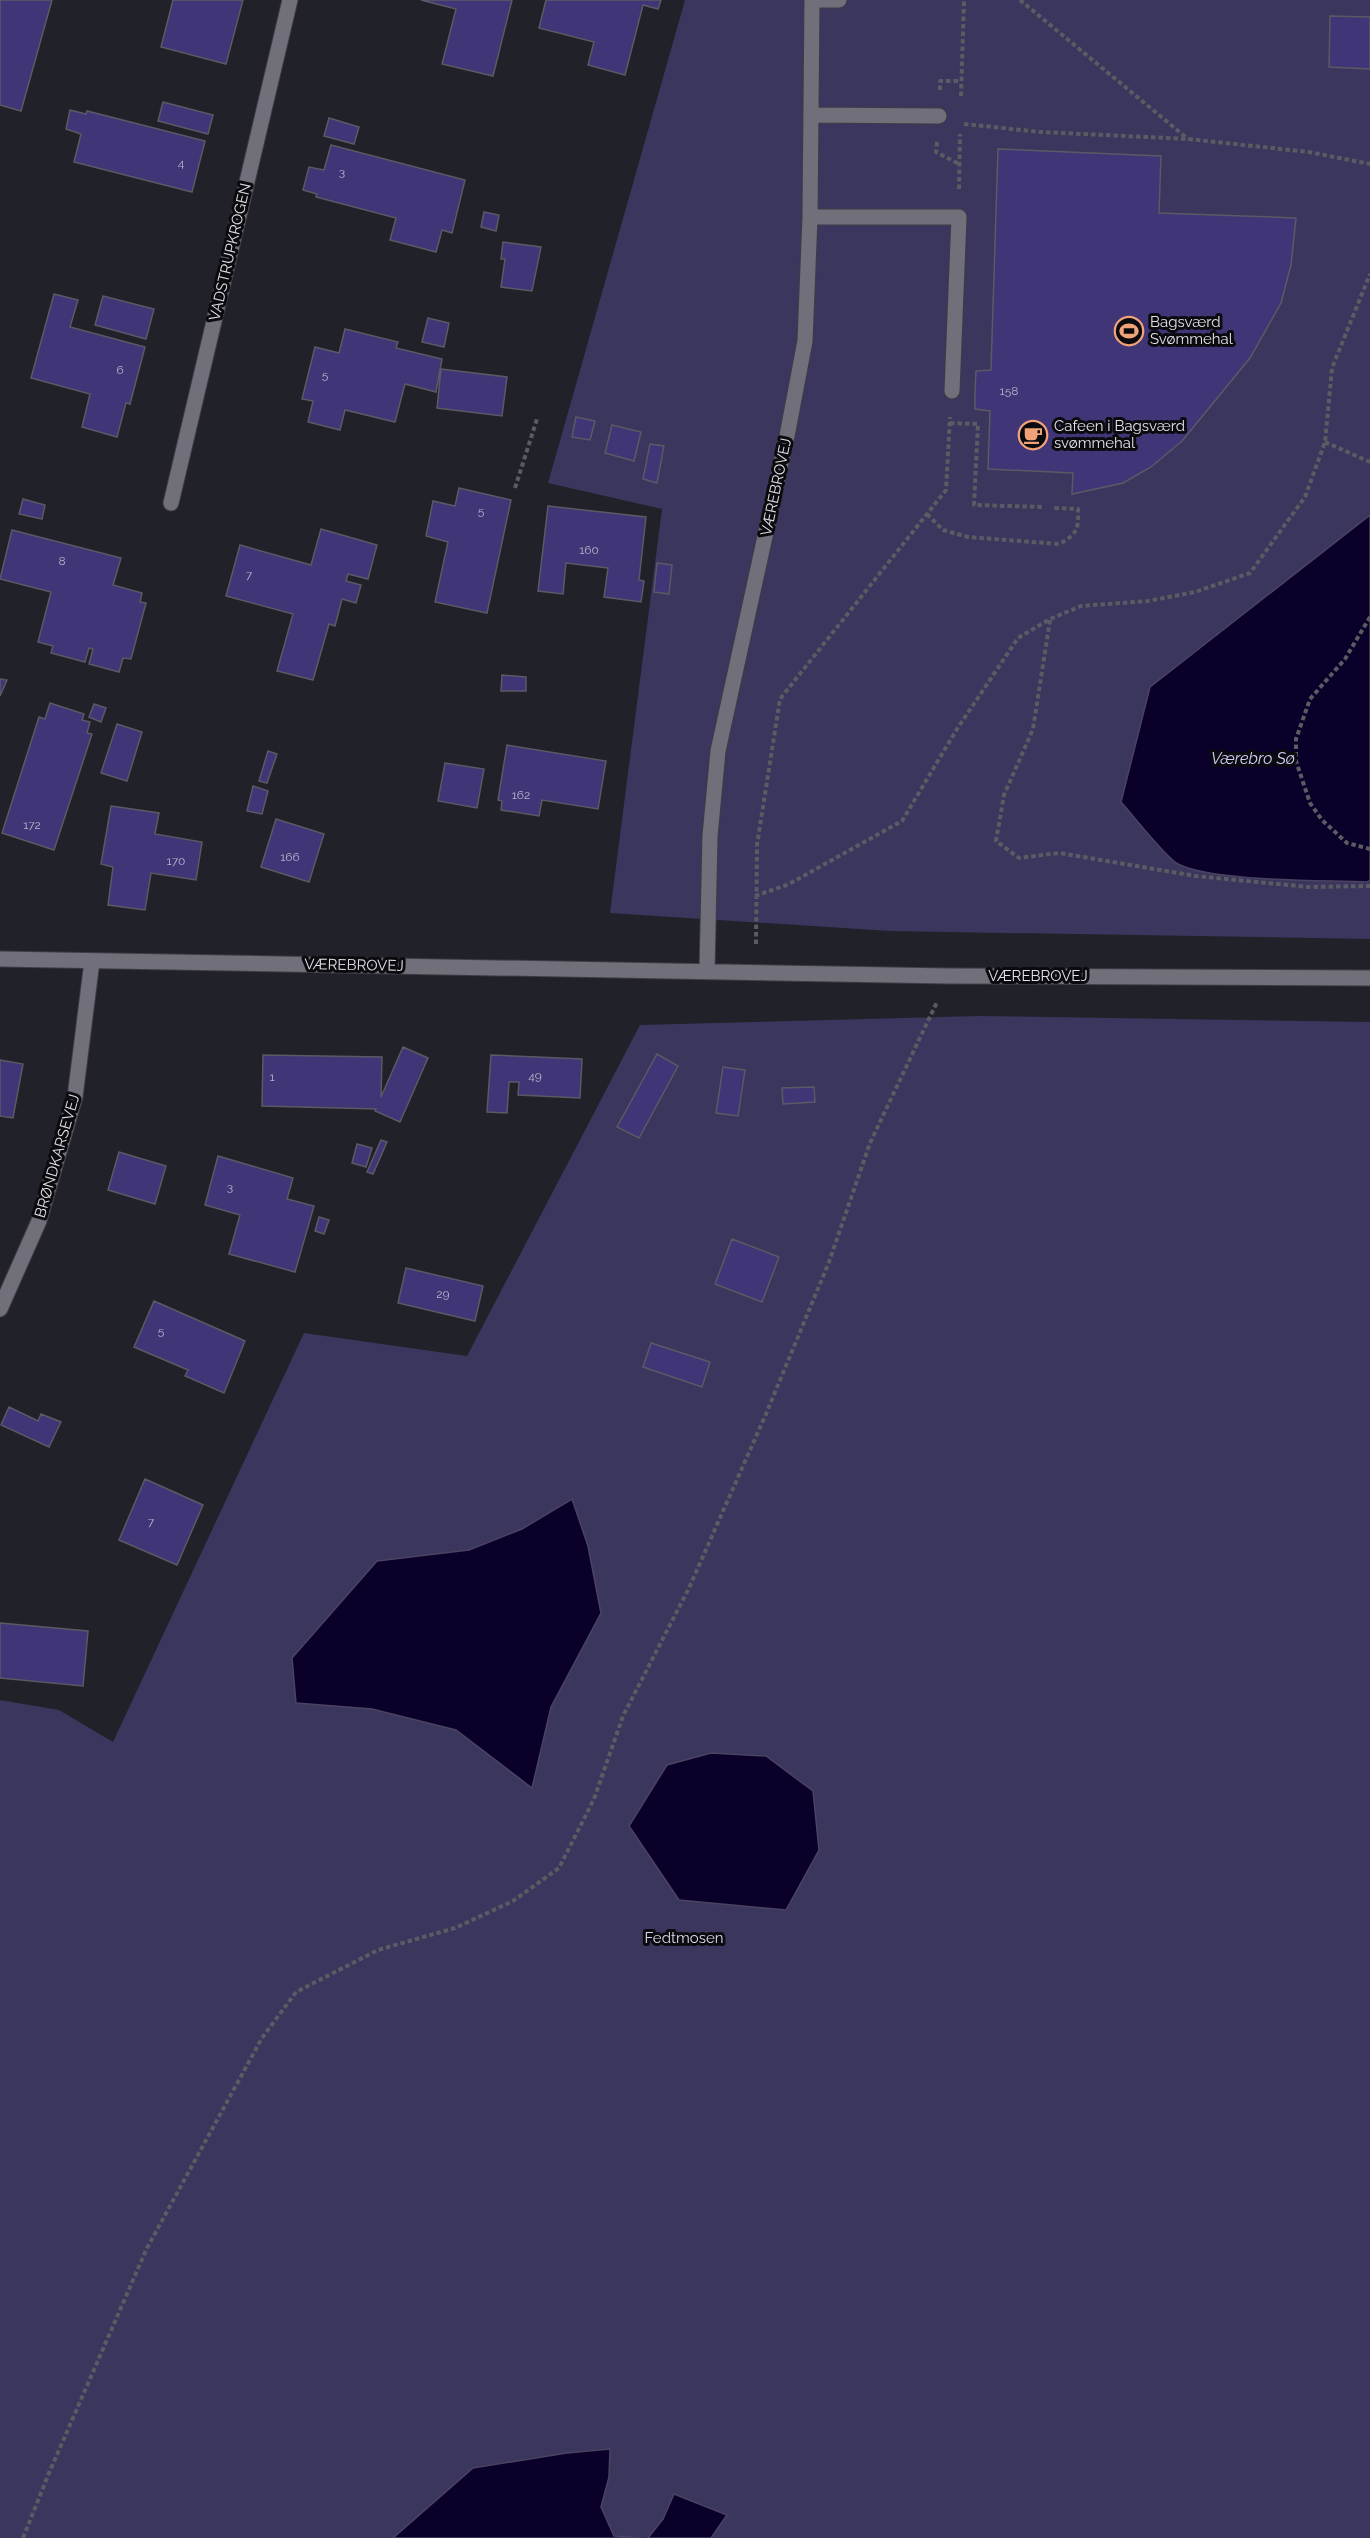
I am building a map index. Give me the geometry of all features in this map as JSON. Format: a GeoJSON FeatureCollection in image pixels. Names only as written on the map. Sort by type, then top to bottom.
{"type":"FeatureCollection","features":[{"type":"Feature","properties":{"kind":"street","name":"VADSTRUPKROGEN"},"geometry":{"type":"LineString","coordinates":[[171,503],[290,0]]}},
{"type":"Feature","properties":{"kind":"street"},"geometry":{"type":"LineString","coordinates":[[812,0],[839,0]]}},
{"type":"Feature","properties":{"kind":"street","name":"VÆREBROVEJ"},"geometry":{"type":"LineString","coordinates":[[707,971],[710,836],[718,751],[787,436],[805,341],[810,217],[812,0]]}},
{"type":"Feature","properties":{"kind":"street"},"geometry":{"type":"LineString","coordinates":[[811,115],[939,116]]}},
{"type":"Feature","properties":{"kind":"street"},"geometry":{"type":"LineString","coordinates":[[810,217],[959,217],[952,391]]}},
{"type":"Feature","properties":{"kind":"street","name":"VÆREBROVEJ"},"geometry":{"type":"LineString","coordinates":[[0,959],[949,976],[1370,978]]}},
{"type":"Feature","properties":{"kind":"street","name":"BRØNDKARSEVEJ"},"geometry":{"type":"LineString","coordinates":[[0,1309],[39,1221],[75,1097],[92,961]]}},
{"type":"Feature","properties":{"kind":"path"},"geometry":{"type":"LineString","coordinates":[[1020,0],[1188,139]]}},
{"type":"Feature","properties":{"kind":"path"},"geometry":{"type":"LineString","coordinates":[[960,123],[1041,132],[1188,139],[1309,152],[1370,164]]}},
{"type":"Feature","properties":{"kind":"path"},"geometry":{"type":"LineString","coordinates":[[755,896],[789,884],[903,821],[998,664],[1018,638],[1081,606],[1148,602],[1195,592],[1250,573],[1305,498],[1325,442],[1332,368],[1370,274]]}},
{"type":"Feature","properties":{"kind":"path"},"geometry":{"type":"LineString","coordinates":[[757,972],[755,896],[758,845],[780,699],[946,490],[952,391]]}},
{"type":"Feature","properties":{"kind":"path"},"geometry":{"type":"LineString","coordinates":[[515,488],[537,419]]}},
{"type":"Feature","properties":{"kind":"path"},"geometry":{"type":"LineString","coordinates":[[950,423],[978,424],[974,505],[1043,507]]}},
{"type":"Feature","properties":{"kind":"path"},"geometry":{"type":"LineString","coordinates":[[1325,442],[1370,462]]}},
{"type":"Feature","properties":{"kind":"path"},"geometry":{"type":"LineString","coordinates":[[927,514],[942,530],[968,537],[1059,544],[1073,537],[1079,528],[1078,509],[1053,508]]}},
{"type":"Feature","properties":{"kind":"path"},"geometry":{"type":"LineString","coordinates":[[1370,617],[1345,658],[1310,699],[1296,739],[1296,761],[1310,803],[1322,820],[1347,843],[1370,849]]}},
{"type":"Feature","properties":{"kind":"path"},"geometry":{"type":"LineString","coordinates":[[1050,620],[1033,729],[1004,795],[996,841],[1019,858],[1059,853],[1195,876],[1309,886],[1370,886]]}},
{"type":"Feature","properties":{"kind":"path"},"geometry":{"type":"LineString","coordinates":[[23,2538],[147,2248],[262,2038],[296,1992],[378,1950],[454,1928],[513,1901],[559,1868],[594,1799],[623,1716],[689,1587],[751,1447],[829,1262],[870,1143],[949,976]]}},
{"type":"Feature","properties":{"kind":"green space"},"geometry":{"type":"Polygon","coordinates":[[[685,0],[1370,0],[1370,939],[890,931],[610,913],[662,509],[548,483],[685,0]]]}},
{"type":"Feature","properties":{"kind":"green space","name":"Fedtmosen"},"geometry":{"type":"Polygon","coordinates":[[[979,1016],[1370,1022],[1370,2538],[0,2538],[0,1700],[59,1710],[113,1742],[304,1333],[467,1356],[640,1025],[979,1016]]]}},
{"type":"Feature","properties":{"kind":"water","name":"Værebro Sø"},"geometry":{"type":"Polygon","coordinates":[[[1370,515],[1370,880],[1367,882],[1242,877],[1194,870],[1178,864],[1158,845],[1121,802],[1150,687],[1370,515]]]}},
{"type":"Feature","properties":{"kind":"water"},"geometry":{"type":"Polygon","coordinates":[[[572,1499],[588,1546],[601,1613],[551,1707],[532,1788],[456,1730],[372,1709],[296,1703],[292,1658],[377,1561],[469,1550],[522,1529],[572,1499]]]}},
{"type":"Feature","properties":{"kind":"water"},"geometry":{"type":"Polygon","coordinates":[[[711,1753],[766,1756],[813,1791],[819,1850],[786,1910],[679,1900],[629,1826],[667,1765],[711,1753]]]}},
{"type":"Feature","properties":{"kind":"water"},"geometry":{"type":"Polygon","coordinates":[[[610,2449],[609,2477],[601,2507],[614,2536],[642,2538],[393,2538],[473,2468],[567,2453],[610,2449]]]}},
{"type":"Feature","properties":{"kind":"water"},"geometry":{"type":"Polygon","coordinates":[[[674,2494],[727,2515],[711,2538],[648,2538],[663,2519],[674,2494]]]}},
{"type":"Feature","properties":{"kind":"building"},"geometry":{"type":"Polygon","coordinates":[[[0,0],[52,0],[21,111],[0,105],[0,0]]]}},
{"type":"Feature","properties":{"kind":"building"},"geometry":{"type":"Polygon","coordinates":[[[173,0],[243,0],[226,64],[161,47],[173,0]]]}},
{"type":"Feature","properties":{"kind":"building"},"geometry":{"type":"Polygon","coordinates":[[[421,0],[512,0],[493,76],[442,64],[456,9],[421,0]]]}},
{"type":"Feature","properties":{"kind":"building"},"geometry":{"type":"Polygon","coordinates":[[[546,0],[661,0],[658,9],[643,5],[625,75],[588,65],[594,42],[539,28],[546,0]]]}},
{"type":"Feature","properties":{"kind":"building"},"geometry":{"type":"Polygon","coordinates":[[[1330,16],[1370,17],[1370,69],[1329,67],[1330,16]]]}},
{"type":"Feature","properties":{"kind":"building"},"geometry":{"type":"Polygon","coordinates":[[[163,102],[213,115],[208,134],[158,121],[163,102]]]}},
{"type":"Feature","properties":{"kind":"building"},"geometry":{"type":"Polygon","coordinates":[[[70,110],[86,114],[87,111],[205,141],[192,192],[74,162],[81,134],[66,129],[70,110]]]}},
{"type":"Feature","properties":{"kind":"building"},"geometry":{"type":"Polygon","coordinates":[[[329,118],[359,127],[354,144],[324,136],[329,118]]]}},
{"type":"Feature","properties":{"kind":"building"},"geometry":{"type":"Polygon","coordinates":[[[331,145],[465,180],[452,233],[442,230],[436,252],[390,240],[396,218],[316,197],[317,194],[303,190],[309,167],[324,170],[331,145]]]}},
{"type":"Feature","properties":{"kind":"building","name":"Bagsværd Svømmehal"},"geometry":{"type":"Polygon","coordinates":[[[998,149],[1161,156],[1159,213],[1296,218],[1291,265],[1281,303],[1250,358],[1182,441],[1151,467],[1123,483],[1072,494],[1073,473],[988,469],[990,411],[975,409],[975,391],[976,371],[991,370],[998,149]]]}},
{"type":"Feature","properties":{"kind":"building"},"geometry":{"type":"Polygon","coordinates":[[[484,212],[499,215],[496,231],[481,227],[484,212]]]}},
{"type":"Feature","properties":{"kind":"building"},"geometry":{"type":"Polygon","coordinates":[[[503,242],[541,247],[532,291],[501,287],[505,259],[501,259],[503,242]]]}},
{"type":"Feature","properties":{"kind":"building"},"geometry":{"type":"Polygon","coordinates":[[[54,294],[78,300],[70,327],[145,347],[130,404],[126,403],[117,437],[82,427],[90,394],[31,378],[54,294]]]}},
{"type":"Feature","properties":{"kind":"building"},"geometry":{"type":"Polygon","coordinates":[[[103,296],[154,309],[146,339],[95,325],[103,296]]]}},
{"type":"Feature","properties":{"kind":"building"},"geometry":{"type":"Polygon","coordinates":[[[428,318],[449,323],[444,347],[422,342],[428,318]]]}},
{"type":"Feature","properties":{"kind":"building"},"geometry":{"type":"Polygon","coordinates":[[[345,329],[398,342],[396,348],[442,359],[436,392],[405,384],[395,422],[345,410],[340,430],[308,422],[313,401],[302,399],[315,347],[339,353],[345,329]]]}},
{"type":"Feature","properties":{"kind":"building"},"geometry":{"type":"Polygon","coordinates":[[[441,369],[507,377],[502,416],[437,408],[441,369]]]}},
{"type":"Feature","properties":{"kind":"building"},"geometry":{"type":"Polygon","coordinates":[[[576,417],[595,421],[590,440],[572,437],[576,417]]]}},
{"type":"Feature","properties":{"kind":"building"},"geometry":{"type":"Polygon","coordinates":[[[612,425],[641,432],[634,461],[605,453],[612,425]]]}},
{"type":"Feature","properties":{"kind":"building"},"geometry":{"type":"Polygon","coordinates":[[[650,444],[664,446],[657,483],[643,479],[650,444]]]}},
{"type":"Feature","properties":{"kind":"building"},"geometry":{"type":"Polygon","coordinates":[[[459,488],[511,500],[487,613],[435,602],[448,542],[426,536],[433,501],[455,506],[459,488]]]}},
{"type":"Feature","properties":{"kind":"building"},"geometry":{"type":"Polygon","coordinates":[[[23,499],[45,505],[42,519],[19,514],[23,499]]]}},
{"type":"Feature","properties":{"kind":"building"},"geometry":{"type":"Polygon","coordinates":[[[548,506],[646,517],[639,580],[644,581],[641,602],[604,597],[608,568],[566,563],[563,594],[538,591],[548,506]]]}},
{"type":"Feature","properties":{"kind":"building"},"geometry":{"type":"Polygon","coordinates":[[[321,529],[377,545],[368,579],[348,574],[346,581],[361,585],[356,603],[342,599],[335,626],[329,624],[313,680],[277,671],[293,614],[226,596],[240,545],[311,565],[321,529]]]}},
{"type":"Feature","properties":{"kind":"building"},"geometry":{"type":"Polygon","coordinates":[[[12,530],[121,558],[113,585],[142,593],[140,602],[146,603],[131,659],[123,658],[119,672],[89,664],[93,649],[89,648],[85,662],[51,653],[53,646],[38,642],[51,592],[0,579],[12,530]]]}},
{"type":"Feature","properties":{"kind":"building"},"geometry":{"type":"Polygon","coordinates":[[[657,563],[672,565],[669,594],[654,592],[657,563]]]}},
{"type":"Feature","properties":{"kind":"building"},"geometry":{"type":"Polygon","coordinates":[[[502,675],[526,677],[526,691],[501,691],[502,675]]]}},
{"type":"Feature","properties":{"kind":"building"},"geometry":{"type":"Polygon","coordinates":[[[0,679],[7,680],[0,696],[0,679]]]}},
{"type":"Feature","properties":{"kind":"building"},"geometry":{"type":"Polygon","coordinates":[[[50,703],[84,714],[82,720],[90,722],[87,733],[92,734],[54,850],[2,833],[39,717],[45,719],[50,703]]]}},
{"type":"Feature","properties":{"kind":"building"},"geometry":{"type":"Polygon","coordinates":[[[94,704],[106,708],[101,722],[89,717],[94,704]]]}},
{"type":"Feature","properties":{"kind":"building"},"geometry":{"type":"Polygon","coordinates":[[[117,724],[142,732],[127,781],[101,773],[117,724]]]}},
{"type":"Feature","properties":{"kind":"building"},"geometry":{"type":"Polygon","coordinates":[[[507,745],[606,761],[598,809],[542,800],[539,816],[501,810],[502,801],[498,800],[507,745]]]}},
{"type":"Feature","properties":{"kind":"building"},"geometry":{"type":"Polygon","coordinates":[[[268,751],[277,754],[267,783],[259,781],[268,751]]]}},
{"type":"Feature","properties":{"kind":"building"},"geometry":{"type":"Polygon","coordinates":[[[445,763],[484,769],[477,808],[438,801],[445,763]]]}},
{"type":"Feature","properties":{"kind":"building"},"geometry":{"type":"Polygon","coordinates":[[[253,786],[268,791],[262,814],[247,811],[253,786]]]}},
{"type":"Feature","properties":{"kind":"building"},"geometry":{"type":"Polygon","coordinates":[[[111,806],[159,813],[155,834],[202,842],[196,880],[151,873],[145,910],[108,905],[113,867],[101,864],[111,806]]]}},
{"type":"Feature","properties":{"kind":"building"},"geometry":{"type":"Polygon","coordinates":[[[276,819],[324,834],[309,882],[261,867],[276,819]]]}},
{"type":"Feature","properties":{"kind":"building"},"geometry":{"type":"Polygon","coordinates":[[[403,1047],[428,1058],[400,1122],[375,1111],[376,1109],[262,1106],[263,1055],[382,1057],[381,1097],[403,1047]]]}},
{"type":"Feature","properties":{"kind":"building"},"geometry":{"type":"Polygon","coordinates":[[[657,1054],[678,1066],[639,1138],[617,1127],[657,1054]]]}},
{"type":"Feature","properties":{"kind":"building"},"geometry":{"type":"Polygon","coordinates":[[[491,1055],[582,1059],[580,1098],[518,1095],[519,1082],[509,1082],[507,1113],[487,1112],[491,1055]]]}},
{"type":"Feature","properties":{"kind":"building"},"geometry":{"type":"Polygon","coordinates":[[[0,1060],[23,1064],[13,1118],[0,1116],[0,1060]]]}},
{"type":"Feature","properties":{"kind":"building"},"geometry":{"type":"Polygon","coordinates":[[[723,1067],[745,1070],[738,1116],[716,1113],[723,1067]]]}},
{"type":"Feature","properties":{"kind":"building"},"geometry":{"type":"Polygon","coordinates":[[[814,1087],[815,1102],[783,1104],[782,1088],[814,1087]]]}},
{"type":"Feature","properties":{"kind":"building"},"geometry":{"type":"Polygon","coordinates":[[[381,1140],[387,1142],[373,1174],[367,1172],[381,1140]]]}},
{"type":"Feature","properties":{"kind":"building"},"geometry":{"type":"Polygon","coordinates":[[[357,1144],[372,1148],[366,1167],[352,1163],[357,1144]]]}},
{"type":"Feature","properties":{"kind":"building"},"geometry":{"type":"Polygon","coordinates":[[[119,1152],[166,1166],[155,1204],[108,1190],[119,1152]]]}},
{"type":"Feature","properties":{"kind":"building"},"geometry":{"type":"Polygon","coordinates":[[[218,1156],[293,1178],[287,1199],[314,1206],[295,1272],[229,1254],[240,1215],[205,1205],[218,1156]]]}},
{"type":"Feature","properties":{"kind":"building"},"geometry":{"type":"Polygon","coordinates":[[[319,1217],[329,1220],[324,1234],[315,1231],[319,1217]]]}},
{"type":"Feature","properties":{"kind":"building"},"geometry":{"type":"Polygon","coordinates":[[[732,1239],[779,1257],[762,1302],[715,1284],[732,1239]]]}},
{"type":"Feature","properties":{"kind":"building"},"geometry":{"type":"Polygon","coordinates":[[[406,1268],[483,1286],[475,1321],[398,1303],[406,1268]]]}},
{"type":"Feature","properties":{"kind":"building"},"geometry":{"type":"Polygon","coordinates":[[[154,1301],[245,1341],[224,1393],[185,1376],[188,1370],[134,1347],[154,1301]]]}},
{"type":"Feature","properties":{"kind":"building"},"geometry":{"type":"Polygon","coordinates":[[[651,1343],[710,1362],[702,1387],[643,1367],[651,1343]]]}},
{"type":"Feature","properties":{"kind":"building"},"geometry":{"type":"Polygon","coordinates":[[[9,1407],[38,1421],[41,1414],[61,1422],[49,1447],[1,1425],[9,1407]]]}},
{"type":"Feature","properties":{"kind":"building"},"geometry":{"type":"Polygon","coordinates":[[[145,1479],[203,1505],[177,1565],[119,1540],[145,1479]]]}},
{"type":"Feature","properties":{"kind":"building"},"geometry":{"type":"Polygon","coordinates":[[[0,1623],[88,1631],[83,1686],[0,1678],[0,1623]]]}},
{"type":"Feature","properties":{"kind":"place","name":"Bagsværd Svømmehal"},"geometry":{"type":"Point","coordinates":[1129,331]}},
{"type":"Feature","properties":{"kind":"place","name":"Cafeen i Bagsværd svømmehal"},"geometry":{"type":"Point","coordinates":[1033,435]}}]}
